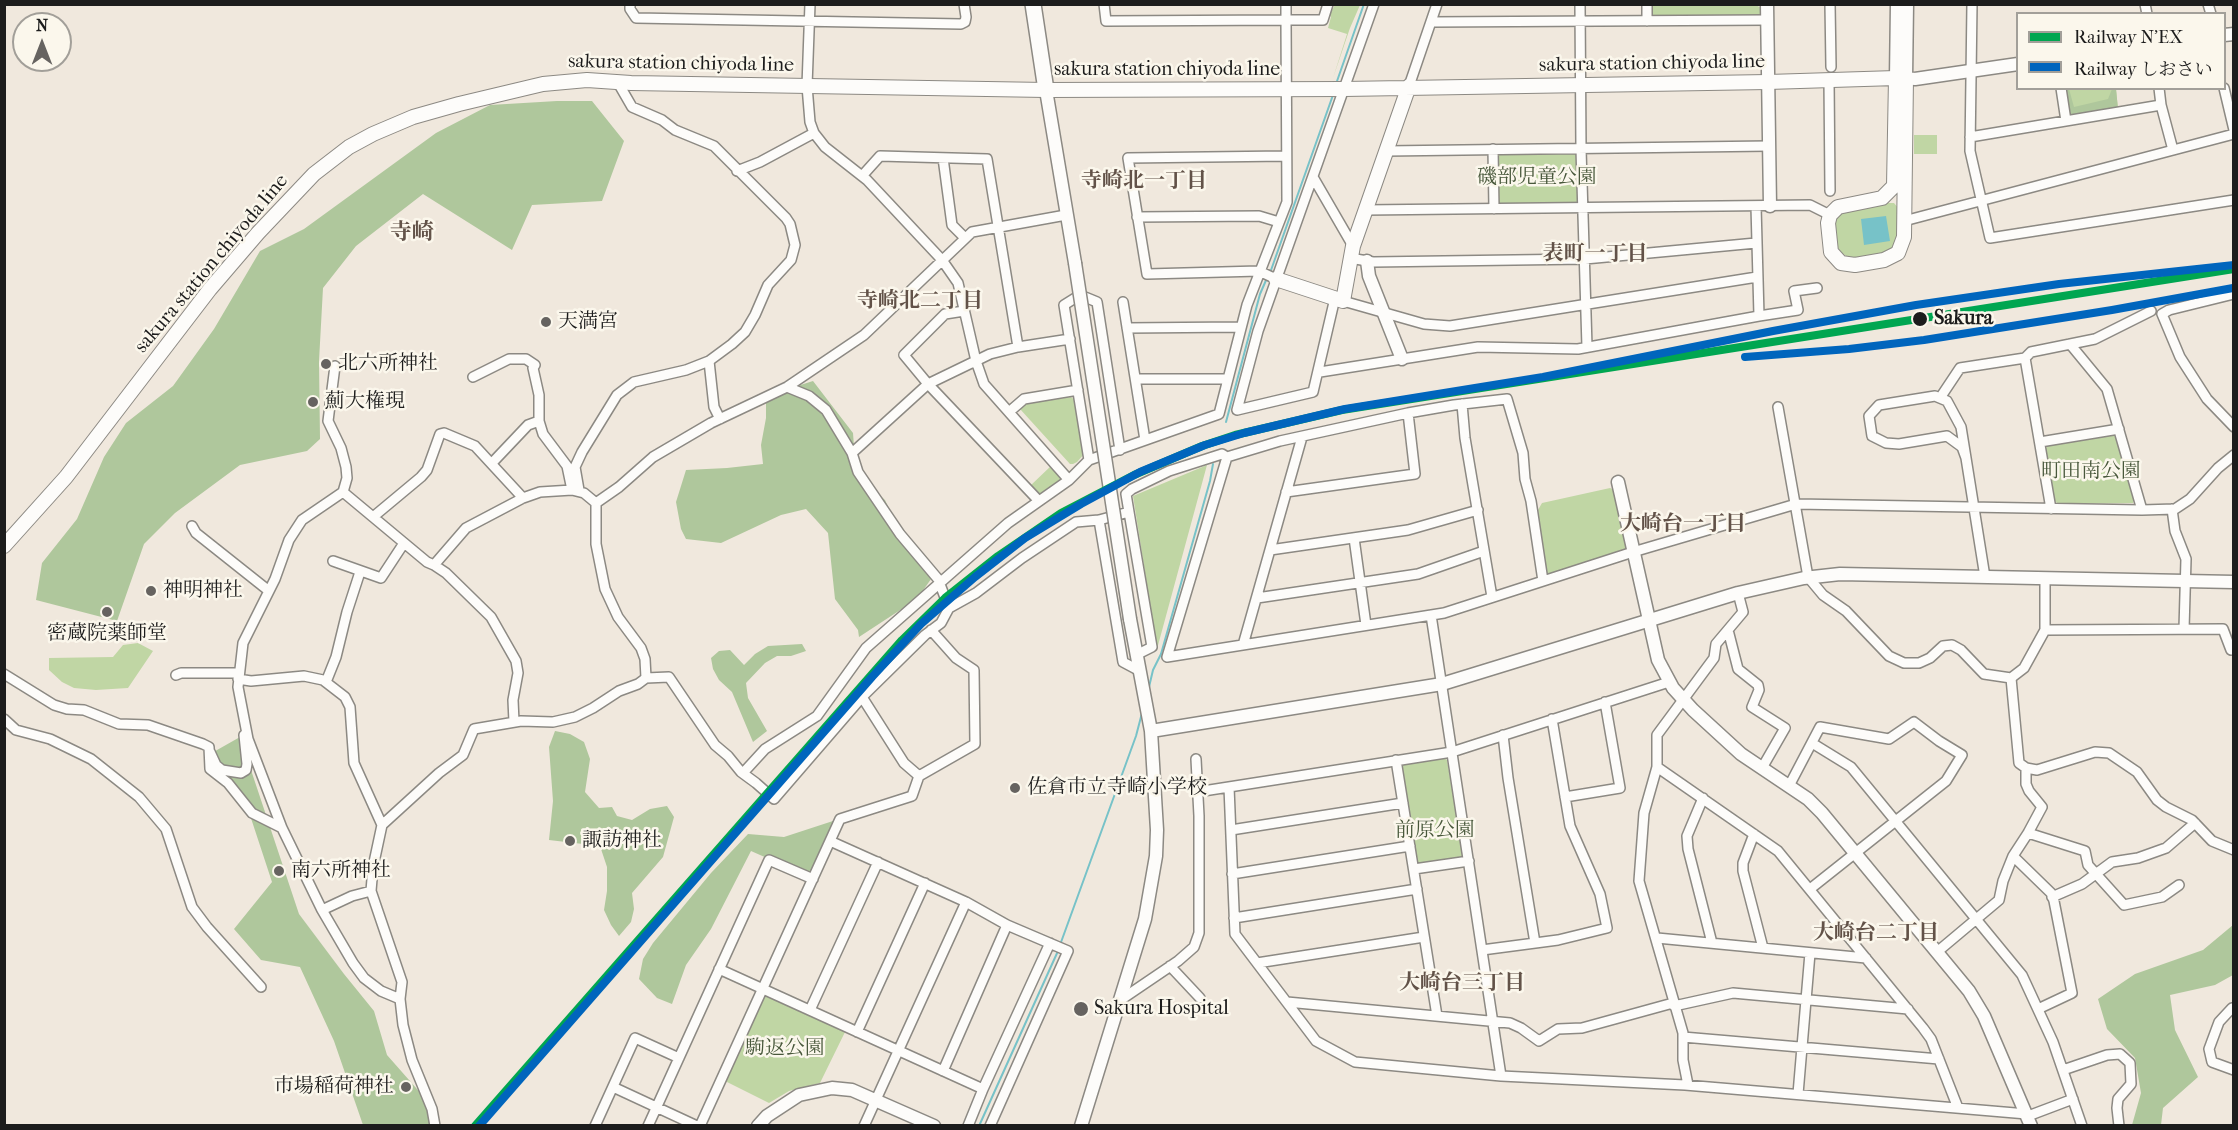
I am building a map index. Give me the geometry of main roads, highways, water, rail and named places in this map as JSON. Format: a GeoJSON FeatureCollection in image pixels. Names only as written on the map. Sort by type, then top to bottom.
{"type":"FeatureCollection","features":[{"type":"Feature","properties":{"kind":"main road"},"geometry":{"type":"LineString","coordinates":[[1033,4],[1046,90]]}},
{"type":"Feature","properties":{"kind":"main road","name":"sakura station chiyoda line"},"geometry":{"type":"LineString","coordinates":[[4,546],[66,477],[210,289],[258,233],[315,174],[349,147],[380,131],[413,117],[459,104],[559,82],[617,81],[1046,90],[1344,89],[1409,86],[1768,82],[1830,74],[1901,78]]}},
{"type":"Feature","properties":{"kind":"main road"},"geometry":{"type":"LineString","coordinates":[[1901,78],[1904,237],[1899,253],[1884,260],[1855,265],[1841,263],[1831,252],[1828,223],[1830,214],[1838,207],[1882,198],[1894,186],[1901,78]]}},
{"type":"Feature","properties":{"kind":"main road"},"geometry":{"type":"LineString","coordinates":[[1276,279],[1339,299],[1365,210],[1409,86]]}},
{"type":"Feature","properties":{"kind":"water"},"geometry":{"type":"Polygon","coordinates":[[[1886,216],[1890,241],[1864,245],[1861,219],[1886,216]]]}},
{"type":"Feature","properties":{"kind":"waterway"},"geometry":{"type":"LineString","coordinates":[[1336,84],[1364,4]]}},
{"type":"Feature","properties":{"kind":"waterway"},"geometry":{"type":"LineString","coordinates":[[1270,273],[1333,95]]}},
{"type":"Feature","properties":{"kind":"waterway"},"geometry":{"type":"LineString","coordinates":[[1226,422],[1260,294],[1267,278]]}},
{"type":"Feature","properties":{"kind":"waterway"},"geometry":{"type":"LineString","coordinates":[[1149,687],[1153,670],[1161,654],[1213,464]]}},
{"type":"Feature","properties":{"kind":"waterway"},"geometry":{"type":"LineString","coordinates":[[1060,945],[1136,736],[1142,713]]}},
{"type":"Feature","properties":{"kind":"waterway"},"geometry":{"type":"LineString","coordinates":[[979,1126],[1058,951]]}},
{"type":"Feature","properties":{"kind":"rail line","name":"しおさい"},"geometry":{"type":"LineString","coordinates":[[479,1126],[921,624],[975,577],[1025,538],[1140,472],[1205,445],[1244,433],[1345,409],[1543,377],[1916,305],[2059,284],[2234,265]]}},
{"type":"Feature","properties":{"kind":"rail line","name":"N'EX"},"geometry":{"type":"LineString","coordinates":[[475,1126],[902,640],[945,598],[998,556],[1061,513],[1134,475],[1202,446],[1235,435],[1342,410],[2234,269]]}},
{"type":"Feature","properties":{"kind":"rail line","name":"しおさい"},"geometry":{"type":"LineString","coordinates":[[1745,357],[1849,349],[1924,340],[2233,288]]}},
{"type":"Feature","properties":{"kind":"place","name":"Sakura"},"geometry":{"type":"Point","coordinates":[1920,319]}},
{"type":"Feature","properties":{"kind":"place","name":"天満宮"},"geometry":{"type":"Point","coordinates":[546,322]}},
{"type":"Feature","properties":{"kind":"place","name":"北六所神社"},"geometry":{"type":"Point","coordinates":[326,364]}},
{"type":"Feature","properties":{"kind":"place","name":"薊大権現"},"geometry":{"type":"Point","coordinates":[313,402]}},
{"type":"Feature","properties":{"kind":"place","name":"神明神社"},"geometry":{"type":"Point","coordinates":[151,591]}},
{"type":"Feature","properties":{"kind":"place","name":"密蔵院薬師堂"},"geometry":{"type":"Point","coordinates":[107,612]}},
{"type":"Feature","properties":{"kind":"place","name":"佐倉市立寺崎小学校"},"geometry":{"type":"Point","coordinates":[1015,788]}},
{"type":"Feature","properties":{"kind":"place","name":"諏訪神社"},"geometry":{"type":"Point","coordinates":[570,841]}},
{"type":"Feature","properties":{"kind":"place","name":"南六所神社"},"geometry":{"type":"Point","coordinates":[279,871]}},
{"type":"Feature","properties":{"kind":"place","name":"Sakura Hospital"},"geometry":{"type":"Point","coordinates":[1081,1009]}},
{"type":"Feature","properties":{"kind":"place","name":"市場稲荷神社"},"geometry":{"type":"Point","coordinates":[406,1087]}},
{"type":"Feature","properties":{"kind":"district","name":"寺崎北一丁目"},"geometry":{"type":"Point","coordinates":[1144,182]}},
{"type":"Feature","properties":{"kind":"district","name":"寺崎"},"geometry":{"type":"Point","coordinates":[412,234]}},
{"type":"Feature","properties":{"kind":"district","name":"表町一丁目"},"geometry":{"type":"Point","coordinates":[1595,255]}},
{"type":"Feature","properties":{"kind":"district","name":"寺崎北二丁目"},"geometry":{"type":"Point","coordinates":[920,302]}},
{"type":"Feature","properties":{"kind":"district","name":"大崎台一丁目"},"geometry":{"type":"Point","coordinates":[1683,525]}},
{"type":"Feature","properties":{"kind":"district","name":"大崎台二丁目"},"geometry":{"type":"Point","coordinates":[1876,934]}},
{"type":"Feature","properties":{"kind":"district","name":"大崎台三丁目"},"geometry":{"type":"Point","coordinates":[1462,984]}},
{"type":"Feature","properties":{"kind":"park label","name":"磯部児童公園"},"geometry":{"type":"Point","coordinates":[1537,178]}},
{"type":"Feature","properties":{"kind":"park label","name":"町田南公園"},"geometry":{"type":"Point","coordinates":[2091,472]}},
{"type":"Feature","properties":{"kind":"park label","name":"前原公園"},"geometry":{"type":"Point","coordinates":[1435,831]}},
{"type":"Feature","properties":{"kind":"park label","name":"駒返公園"},"geometry":{"type":"Point","coordinates":[785,1049]}}]}
